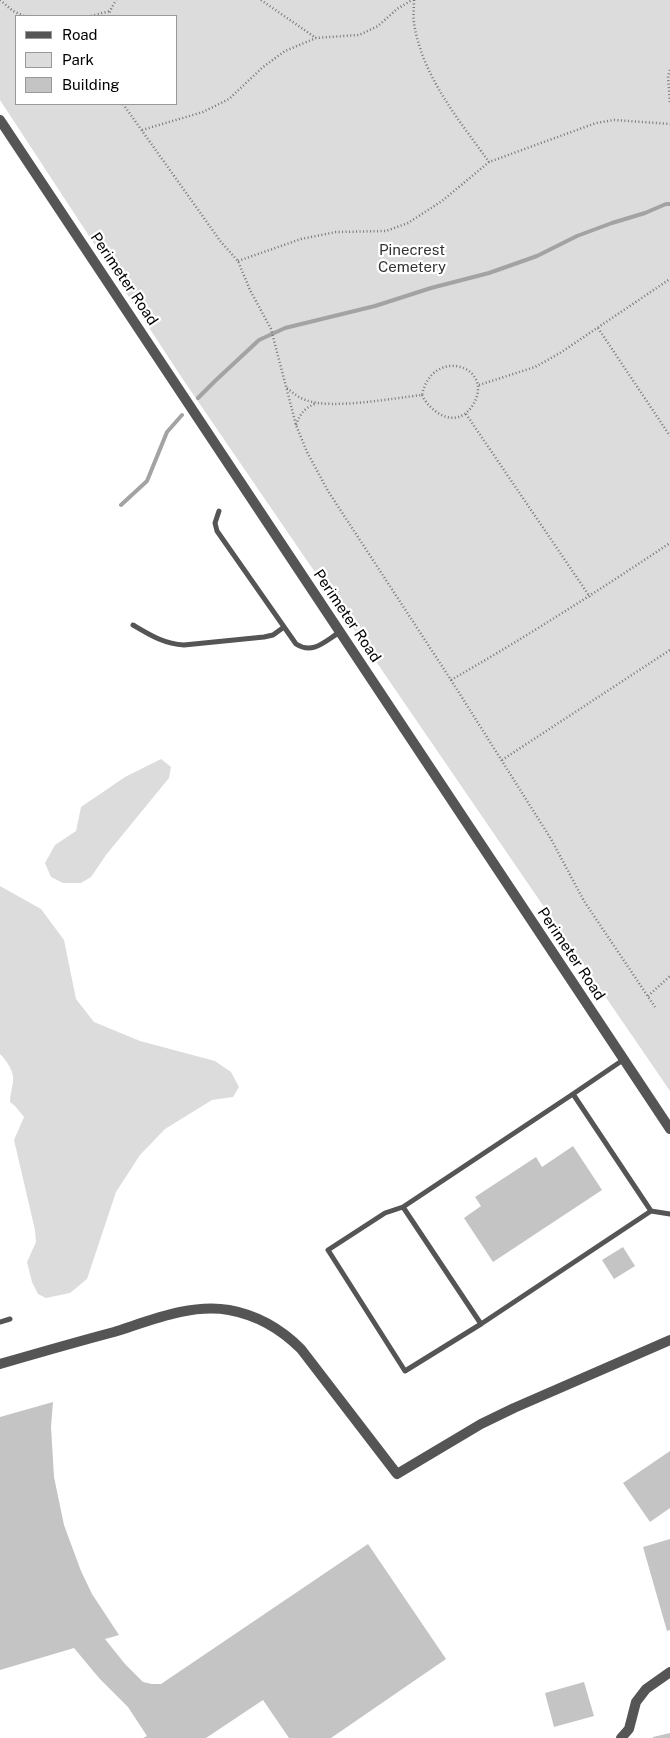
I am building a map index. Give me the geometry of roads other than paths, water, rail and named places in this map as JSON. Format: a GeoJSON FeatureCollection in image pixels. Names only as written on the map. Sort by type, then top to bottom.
{"type":"FeatureCollection","features":[{"type":"Feature","properties":{"kind":"street","name":"Perimeter Road"},"geometry":{"type":"LineString","coordinates":[[0,120],[670,1129]]}},
{"type":"Feature","properties":{"kind":"street"},"geometry":{"type":"LineString","coordinates":[[0,1364],[157,1319],[197,1310],[228,1310],[267,1323],[286,1334],[302,1349],[397,1474],[481,1424],[670,1340]]}},
{"type":"Feature","properties":{"kind":"street"},"geometry":{"type":"LineString","coordinates":[[621,1738],[629,1729],[636,1702],[646,1689],[670,1672]]}},
{"type":"Feature","properties":{"kind":"lane"},"geometry":{"type":"LineString","coordinates":[[219,511],[215,523],[217,531],[296,644],[303,649],[311,649],[340,632]]}},
{"type":"Feature","properties":{"kind":"lane"},"geometry":{"type":"LineString","coordinates":[[133,625],[156,639],[172,645],[184,646],[264,638],[274,635],[284,627]]}},
{"type":"Feature","properties":{"kind":"lane"},"geometry":{"type":"LineString","coordinates":[[623,1060],[403,1207],[385,1213],[328,1250],[405,1371],[651,1211],[670,1214]]}},
{"type":"Feature","properties":{"kind":"lane"},"geometry":{"type":"LineString","coordinates":[[572,1094],[651,1211]]}},
{"type":"Feature","properties":{"kind":"lane"},"geometry":{"type":"LineString","coordinates":[[403,1207],[480,1324]]}},
{"type":"Feature","properties":{"kind":"lane"},"geometry":{"type":"LineString","coordinates":[[0,1322],[10,1319]]}},
{"type":"Feature","properties":{"kind":"waterway"},"geometry":{"type":"LineString","coordinates":[[198,398],[259,340],[285,328],[375,306],[431,288],[489,273],[537,256],[577,236],[670,204]]}},
{"type":"Feature","properties":{"kind":"waterway"},"geometry":{"type":"LineString","coordinates":[[121,505],[147,481],[167,432],[182,415]]}},
{"type":"Feature","properties":{"kind":"park label","name":"Pinecrest Cemetery"},"geometry":{"type":"Point","coordinates":[412,258]}}]}
